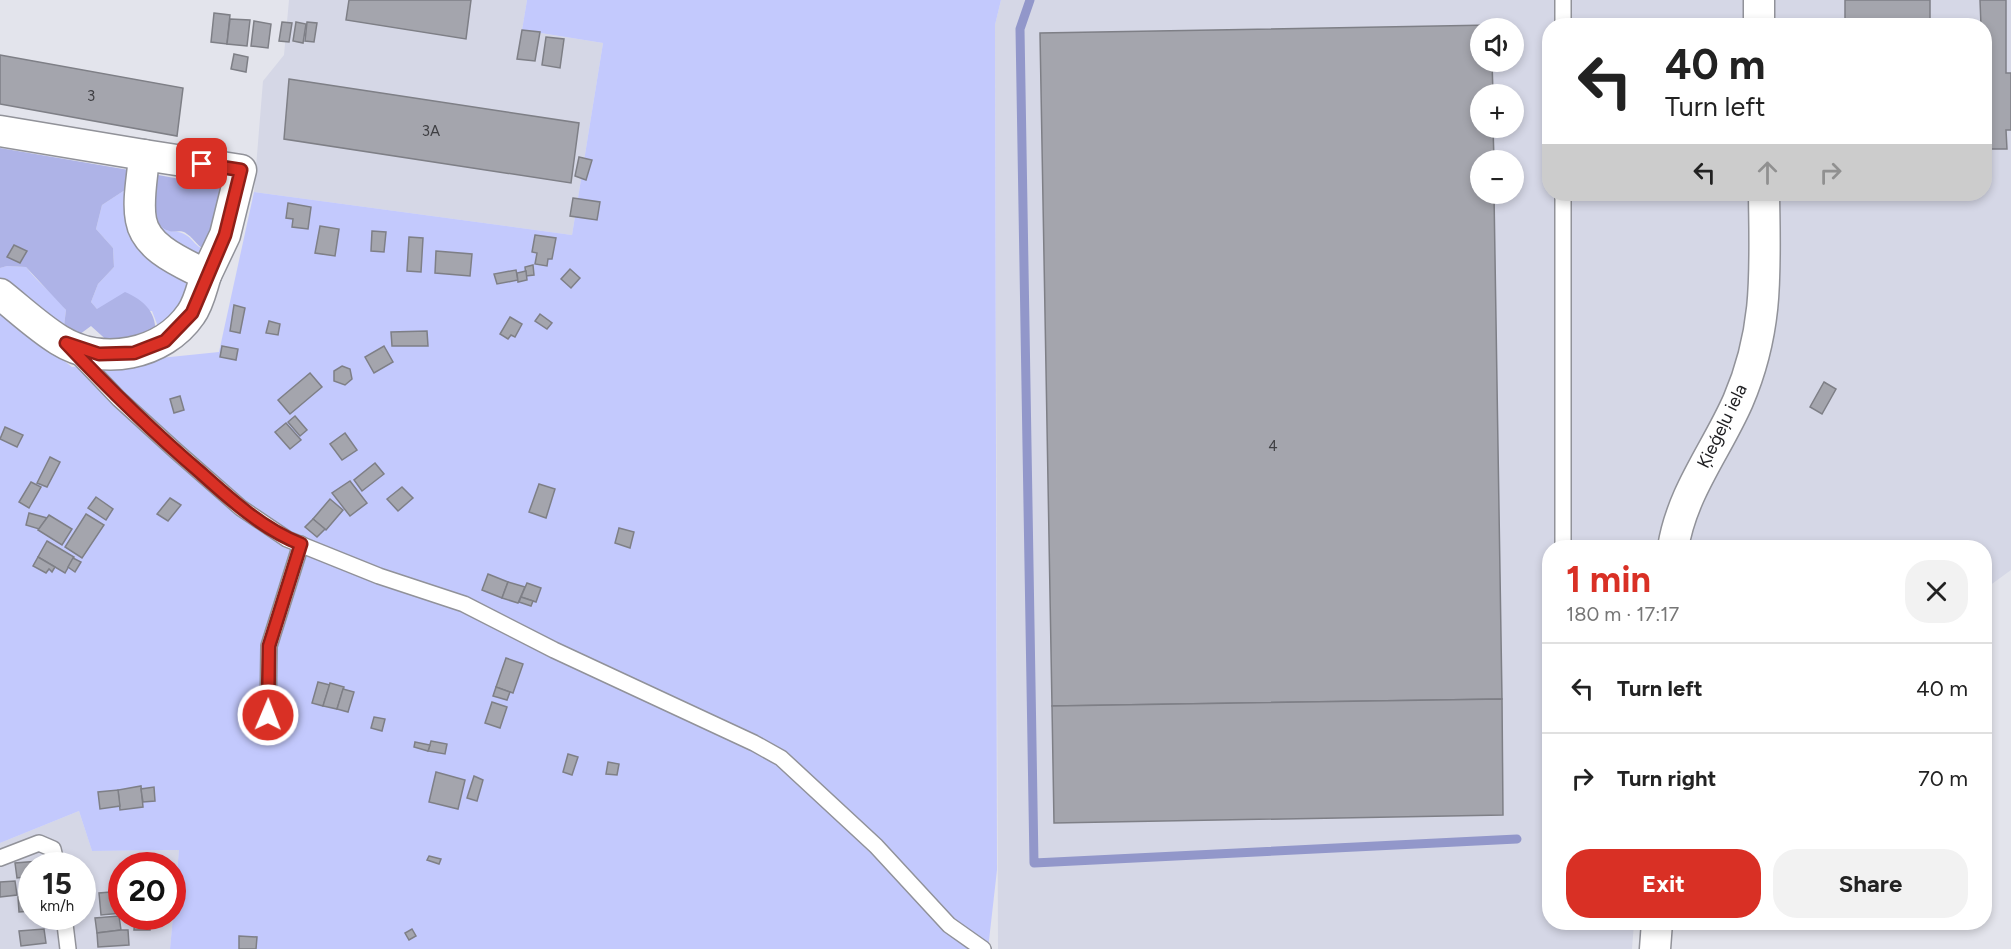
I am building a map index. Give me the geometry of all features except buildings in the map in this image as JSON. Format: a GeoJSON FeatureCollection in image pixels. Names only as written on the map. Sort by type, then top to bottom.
{"type":"FeatureCollection","features":[{"type":"Feature","properties":{"kind":"street"},"geometry":{"type":"LineString","coordinates":[[1759,0],[1760,18]]}},
{"type":"Feature","properties":{"kind":"street"},"geometry":{"type":"LineString","coordinates":[[0,131],[241,170],[225,235],[206,275],[192,313],[165,341],[134,353],[99,354],[66,343],[0,294]]}},
{"type":"Feature","properties":{"kind":"street"},"geometry":{"type":"LineString","coordinates":[[144,155],[141,221],[151,240],[172,258],[206,275]]}},
{"type":"Feature","properties":{"kind":"street","name":"Ķieģeļu iela"},"geometry":{"type":"LineString","coordinates":[[1675,540],[1681,510],[1737,402],[1760,332],[1766,282],[1764,201]]}},
{"type":"Feature","properties":{"kind":"street"},"geometry":{"type":"LineString","coordinates":[[1655,949],[1656,930]]}},
{"type":"Feature","properties":{"kind":"lane"},"geometry":{"type":"LineString","coordinates":[[1563,0],[1563,18]]}},
{"type":"Feature","properties":{"kind":"lane"},"geometry":{"type":"LineString","coordinates":[[1563,201],[1563,540]]}},
{"type":"Feature","properties":{"kind":"lane"},"geometry":{"type":"LineString","coordinates":[[66,343],[119,399],[241,508],[287,538],[379,576],[464,604],[781,758],[876,846],[949,925],[983,949]]}},
{"type":"Feature","properties":{"kind":"lane"},"geometry":{"type":"LineString","coordinates":[[268,715],[269,646],[301,544]]}},
{"type":"Feature","properties":{"kind":"lane"},"geometry":{"type":"LineString","coordinates":[[0,858],[39,843],[53,849],[54,852]]}},
{"type":"Feature","properties":{"kind":"lane"},"geometry":{"type":"LineString","coordinates":[[66,930],[68,949]]}},
{"type":"Feature","properties":{"kind":"shaded area"},"geometry":{"type":"Polygon","coordinates":[[[289,0],[527,0],[522,30],[603,43],[572,235],[254,192],[263,81],[284,55],[289,0]]]}},
{"type":"Feature","properties":{"kind":"shaded area"},"geometry":{"type":"Polygon","coordinates":[[[527,0],[1001,0],[995,25],[997,870],[988,949],[170,949],[172,930],[186,930],[186,852],[179,852],[179,850],[92,851],[79,811],[0,843],[0,310],[72,367],[219,352],[254,192],[572,235],[603,43],[522,30],[527,0]]]}},
{"type":"Feature","properties":{"kind":"shaded area"},"geometry":{"type":"Polygon","coordinates":[[[1001,0],[2011,0],[2011,570],[1992,584],[1992,540],[1542,540],[1542,930],[1633,930],[1632,949],[998,949],[995,25],[1001,0]]]}},
{"type":"Feature","properties":{"kind":"shaded area"},"geometry":{"type":"Polygon","coordinates":[[[0,148],[129,170],[128,188],[102,205],[96,229],[113,248],[114,267],[98,284],[91,302],[97,309],[125,292],[149,309],[155,322],[155,338],[111,344],[91,326],[76,337],[64,326],[66,310],[26,267],[0,268],[0,148]]]}},
{"type":"Feature","properties":{"kind":"shaded area"},"geometry":{"type":"Polygon","coordinates":[[[158,175],[224,187],[208,251],[201,248],[185,233],[169,231],[162,228],[158,222],[155,198],[158,175]]]}},
{"type":"Feature","properties":{"kind":"shaded area"},"geometry":{"type":"Polygon","coordinates":[[[128,188],[184,277],[187,287],[187,296],[180,311],[155,338],[157,324],[152,311],[97,309],[91,302],[98,284],[114,267],[113,248],[96,229],[102,205],[128,188]]]}},
{"type":"Feature","properties":{"kind":"shaded area"},"geometry":{"type":"Polygon","coordinates":[[[153,209],[168,231],[187,236],[208,251],[195,257],[152,228],[153,209]]]}},
{"type":"Feature","properties":{"kind":"shaded area"},"geometry":{"type":"Polygon","coordinates":[[[26,267],[66,310],[64,326],[0,280],[0,268],[26,267]]]}},
{"type":"Feature","properties":{"kind":"shaded area"},"geometry":{"type":"Polygon","coordinates":[[[79,811],[92,851],[179,850],[179,852],[108,852],[108,930],[172,930],[170,949],[0,949],[0,843],[79,811]]]}},
{"type":"Feature","properties":{"kind":"waterway"},"geometry":{"type":"LineString","coordinates":[[1030,0],[1020,29],[1034,863],[1517,839]]}},
{"type":"Feature","properties":{"kind":"route"},"geometry":{"type":"LineString","coordinates":[[202,164],[241,170],[225,235],[206,275],[192,313],[165,341],[134,353],[99,354],[66,343],[119,399],[241,508],[287,538],[301,544],[279,607],[269,646],[268,715]]}}]}
